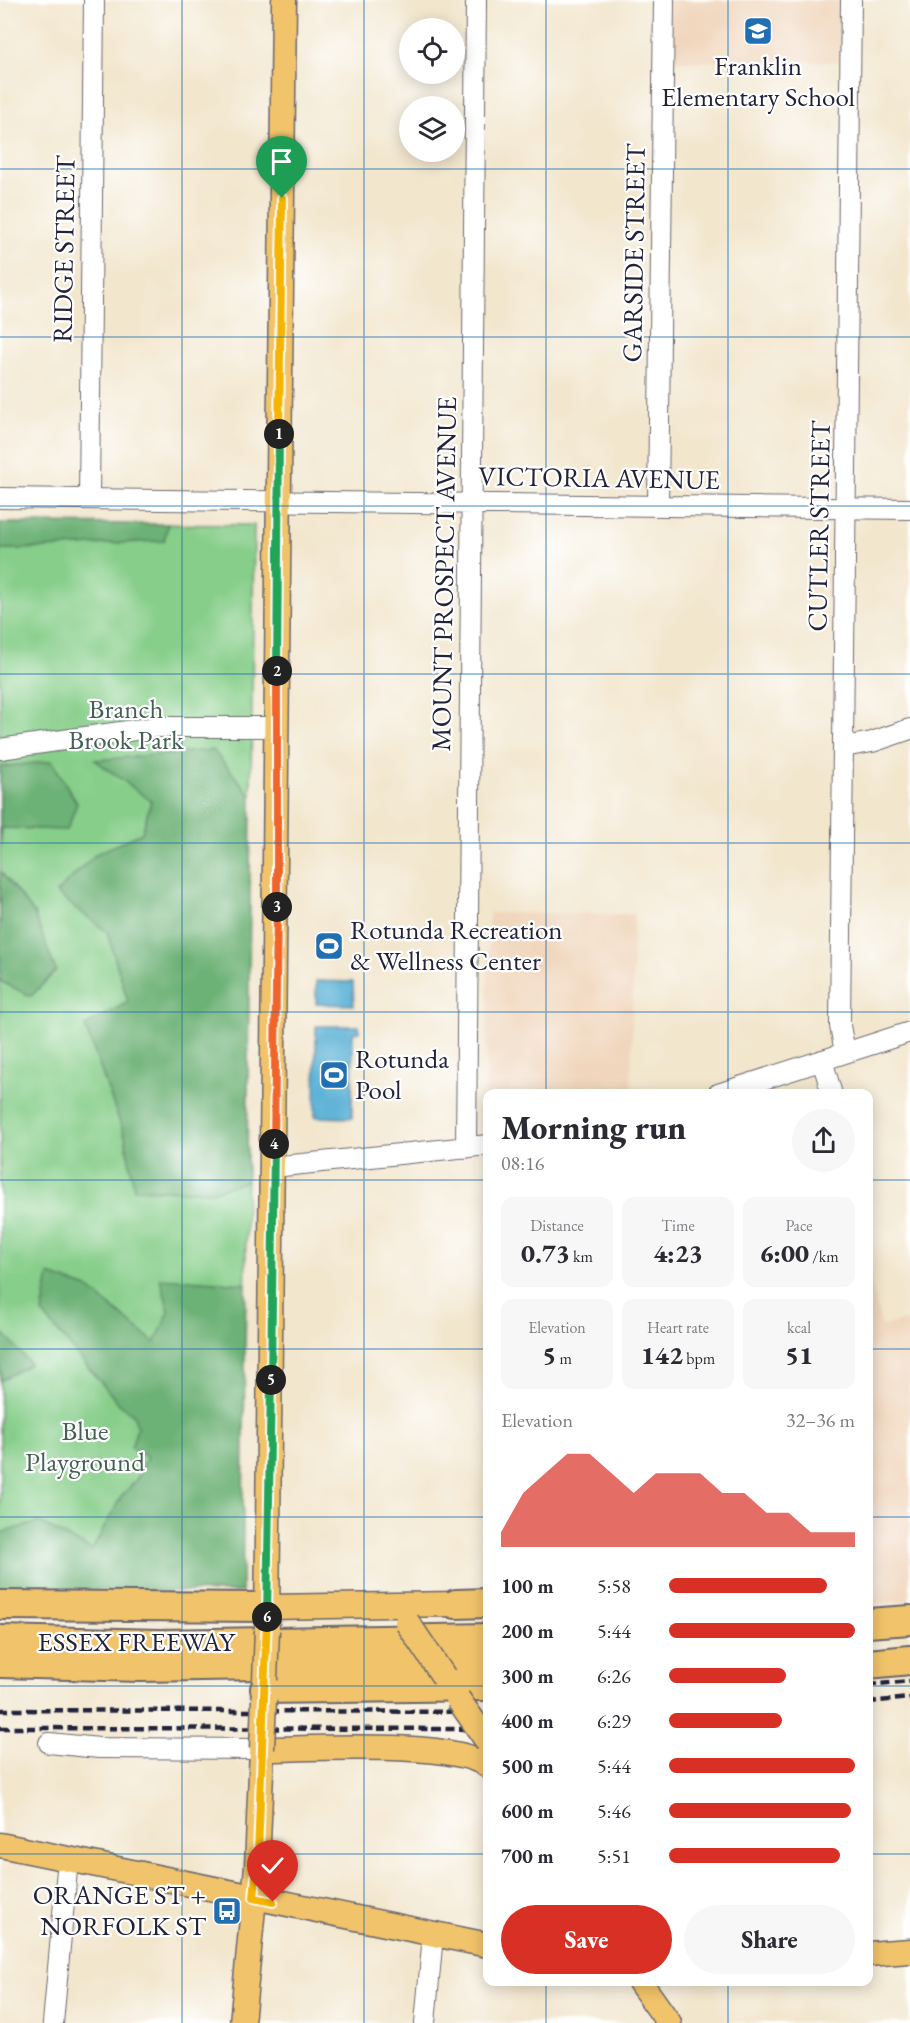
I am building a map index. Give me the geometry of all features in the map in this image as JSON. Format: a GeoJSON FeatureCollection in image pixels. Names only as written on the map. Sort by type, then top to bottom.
{"type":"FeatureCollection","features":[{"type":"Feature","properties":{"kind":"highway"},"geometry":{"type":"LineString","coordinates":[[0,1605],[267,1619]]}},
{"type":"Feature","properties":{"kind":"highway"},"geometry":{"type":"LineString","coordinates":[[873,1623],[910,1620]]}},
{"type":"Feature","properties":{"kind":"highway","name":"ESSEX FREEWAY"},"geometry":{"type":"LineString","coordinates":[[0,1640],[172,1644],[483,1638]]}},
{"type":"Feature","properties":{"kind":"highway"},"geometry":{"type":"LineString","coordinates":[[873,1645],[910,1643]]}},
{"type":"Feature","properties":{"kind":"highway"},"geometry":{"type":"LineString","coordinates":[[873,1664],[910,1660]]}},
{"type":"Feature","properties":{"kind":"highway","name":"ESSEX FREEWAY"},"geometry":{"type":"LineString","coordinates":[[0,1663],[117,1667],[483,1661]]}},
{"type":"Feature","properties":{"kind":"highway"},"geometry":{"type":"LineString","coordinates":[[265,1690],[483,1686]]}},
{"type":"Feature","properties":{"kind":"main road"},"geometry":{"type":"LineString","coordinates":[[242,2023],[254,1898],[267,1619],[284,0]]}},
{"type":"Feature","properties":{"kind":"main road"},"geometry":{"type":"LineString","coordinates":[[267,1619],[378,1605],[476,1601]]}},
{"type":"Feature","properties":{"kind":"main road"},"geometry":{"type":"LineString","coordinates":[[378,1605],[392,1609],[407,1622],[483,1735]]}},
{"type":"Feature","properties":{"kind":"main road"},"geometry":{"type":"LineString","coordinates":[[262,1749],[431,1750],[467,1755],[483,1763]]}},
{"type":"Feature","properties":{"kind":"main road"},"geometry":{"type":"LineString","coordinates":[[0,1845],[483,1944]]}},
{"type":"Feature","properties":{"kind":"main road"},"geometry":{"type":"LineString","coordinates":[[873,1954],[910,1951]]}},
{"type":"Feature","properties":{"kind":"main road"},"geometry":{"type":"LineString","coordinates":[[643,1986],[669,2023]]}},
{"type":"Feature","properties":{"kind":"street","name":"RIDGE STREET"},"geometry":{"type":"LineString","coordinates":[[89,499],[94,0]]}},
{"type":"Feature","properties":{"kind":"street","name":"MOUNT PROSPECT AVENUE"},"geometry":{"type":"LineString","coordinates":[[466,1148],[476,0]]}},
{"type":"Feature","properties":{"kind":"street","name":"GARSIDE STREET"},"geometry":{"type":"LineString","coordinates":[[658,506],[664,0]]}},
{"type":"Feature","properties":{"kind":"street","name":"CUTLER STREET"},"geometry":{"type":"LineString","coordinates":[[845,1052],[840,1026],[852,0]]}},
{"type":"Feature","properties":{"kind":"street","name":"VICTORIA AVENUE"},"geometry":{"type":"LineString","coordinates":[[0,498],[910,509]]}},
{"type":"Feature","properties":{"kind":"street"},"geometry":{"type":"LineString","coordinates":[[0,749],[156,727],[278,727]]}},
{"type":"Feature","properties":{"kind":"street"},"geometry":{"type":"LineString","coordinates":[[843,747],[872,742],[910,729]]}},
{"type":"Feature","properties":{"kind":"street"},"geometry":{"type":"LineString","coordinates":[[733,1089],[910,1032]]}},
{"type":"Feature","properties":{"kind":"street"},"geometry":{"type":"LineString","coordinates":[[822,1060],[831,1089]]}},
{"type":"Feature","properties":{"kind":"street"},"geometry":{"type":"LineString","coordinates":[[273,1167],[483,1146]]}},
{"type":"Feature","properties":{"kind":"street"},"geometry":{"type":"LineString","coordinates":[[49,1743],[113,1748],[262,1749]]}},
{"type":"Feature","properties":{"kind":"street"},"geometry":{"type":"LineString","coordinates":[[53,2023],[68,1859]]}},
{"type":"Feature","properties":{"kind":"street"},"geometry":{"type":"LineString","coordinates":[[425,2023],[433,1935]]}},
{"type":"Feature","properties":{"kind":"shaded area","name":"Franklin Elementary School"},"geometry":{"type":"Polygon","coordinates":[[[668,0],[848,0],[847,62],[669,61],[668,0]]]}},
{"type":"Feature","properties":{"kind":"shaded area"},"geometry":{"type":"Polygon","coordinates":[[[489,913],[634,914],[631,1089],[486,1089],[489,913]]]}},
{"type":"Feature","properties":{"kind":"shaded area"},"geometry":{"type":"Polygon","coordinates":[[[873,1291],[881,1326],[910,1320],[910,1601],[873,1604],[873,1291]]]}},
{"type":"Feature","properties":{"kind":"green space","name":"Branch Brook Park"},"geometry":{"type":"Polygon","coordinates":[[[0,523],[254,525],[242,1592],[0,1589],[0,523]]]}},
{"type":"Feature","properties":{"kind":"green space"},"geometry":{"type":"Polygon","coordinates":[[[0,523],[168,524],[164,541],[0,549],[0,523]]]}},
{"type":"Feature","properties":{"kind":"green space"},"geometry":{"type":"Polygon","coordinates":[[[213,750],[251,795],[247,1181],[211,1192],[134,1189],[125,1137],[85,1026],[128,1002],[107,932],[56,893],[96,854],[142,833],[151,801],[95,760],[213,750]]]}},
{"type":"Feature","properties":{"kind":"green space"},"geometry":{"type":"Polygon","coordinates":[[[52,761],[77,803],[67,830],[2,828],[0,845],[0,767],[52,761]]]}},
{"type":"Feature","properties":{"kind":"green space"},"geometry":{"type":"Polygon","coordinates":[[[0,871],[34,913],[56,971],[31,996],[0,981],[0,871]]]}},
{"type":"Feature","properties":{"kind":"green space"},"geometry":{"type":"Polygon","coordinates":[[[49,1275],[88,1288],[155,1343],[169,1311],[160,1278],[246,1284],[242,1592],[0,1589],[0,1533],[39,1522],[92,1550],[121,1497],[136,1480],[147,1457],[131,1448],[137,1428],[134,1415],[119,1404],[42,1313],[49,1275]]]}},
{"type":"Feature","properties":{"kind":"green space"},"geometry":{"type":"Polygon","coordinates":[[[0,1329],[30,1364],[0,1381],[0,1329]]]}},
{"type":"Feature","properties":{"kind":"water"},"geometry":{"type":"Polygon","coordinates":[[[316,981],[353,982],[354,1005],[316,1004],[316,981]]]}},
{"type":"Feature","properties":{"kind":"water","name":"Rotunda Pool"},"geometry":{"type":"Polygon","coordinates":[[[316,1026],[359,1026],[359,1032],[353,1033],[352,1118],[315,1117],[316,1026]]]}},
{"type":"Feature","properties":{"kind":"railway"},"geometry":{"type":"LineString","coordinates":[[873,1685],[910,1681]]}},
{"type":"Feature","properties":{"kind":"railway"},"geometry":{"type":"LineString","coordinates":[[873,1702],[910,1698]]}},
{"type":"Feature","properties":{"kind":"railway"},"geometry":{"type":"LineString","coordinates":[[0,1710],[483,1712]]}},
{"type":"Feature","properties":{"kind":"railway"},"geometry":{"type":"LineString","coordinates":[[0,1728],[483,1729]]}},
{"type":"Feature","properties":{"kind":"place","name":"Franklin Elementary School"},"geometry":{"type":"Point","coordinates":[758,31]}},
{"type":"Feature","properties":{"kind":"place","name":"Rotunda Recreation & Wellness Center"},"geometry":{"type":"Point","coordinates":[329,946]}},
{"type":"Feature","properties":{"kind":"place","name":"Rotunda Pool"},"geometry":{"type":"Point","coordinates":[334,1075]}},
{"type":"Feature","properties":{"kind":"place","name":"ORANGE ST + NORFOLK ST"},"geometry":{"type":"Point","coordinates":[227,1911]}},
{"type":"Feature","properties":{"kind":"route"},"geometry":{"type":"LineString","coordinates":[[273,1902],[254,1898],[268,1588],[271,1417],[282,198]]}},
{"type":"Feature","properties":{"kind":"park label","name":"Blue Playground"},"geometry":{"type":"Point","coordinates":[85,1446]}}]}
